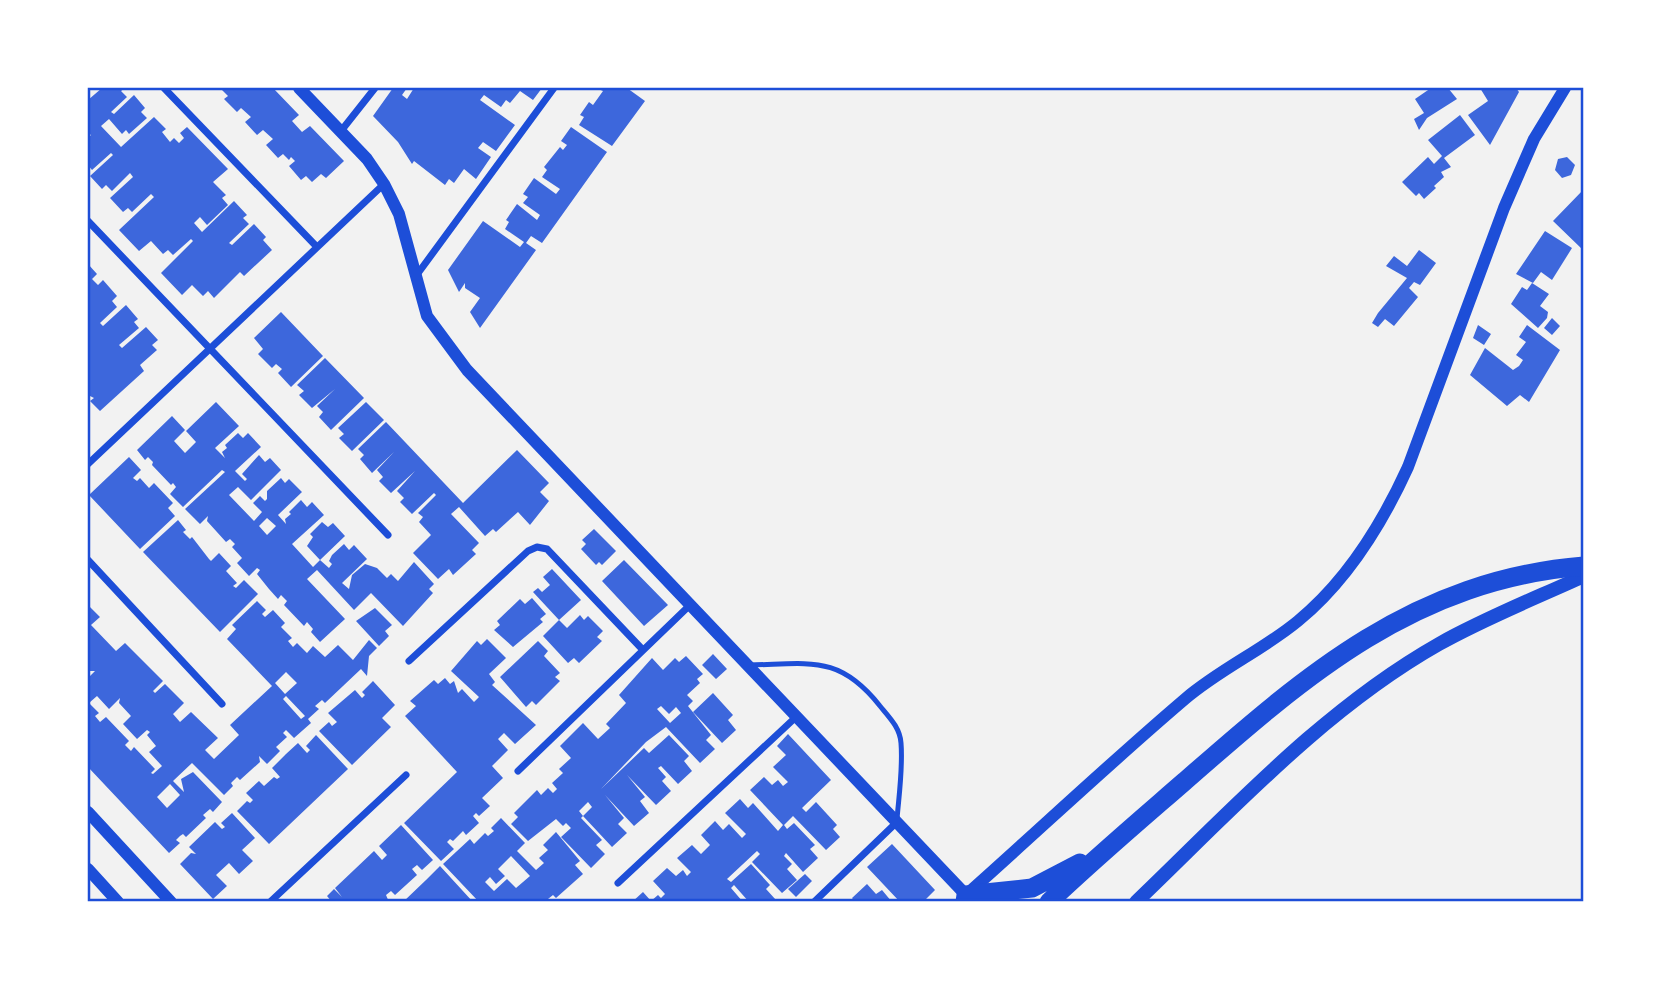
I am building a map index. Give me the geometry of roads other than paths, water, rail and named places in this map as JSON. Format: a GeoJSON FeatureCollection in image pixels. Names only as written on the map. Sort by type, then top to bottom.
{"type":"FeatureCollection","features":[{"type":"Feature","properties":{"kind":"highway"},"geometry":{"type":"LineString","coordinates":[[1049,901],[1310,674],[1366,636],[1466,591],[1507,579],[1584,566]]}},
{"type":"Feature","properties":{"kind":"highway"},"geometry":{"type":"LineString","coordinates":[[963,899],[1032,888],[1068,871],[1119,839]]}},
{"type":"Feature","properties":{"kind":"main road"},"geometry":{"type":"LineString","coordinates":[[1136,901],[1275,768],[1372,688],[1439,644],[1584,576]]}},
{"type":"Feature","properties":{"kind":"street"},"geometry":{"type":"LineString","coordinates":[[164,88],[317,247]]}},
{"type":"Feature","properties":{"kind":"street"},"geometry":{"type":"LineString","coordinates":[[299,88],[341,131],[384,184],[399,214],[427,316],[467,370],[897,822],[963,899],[1186,698],[1225,667],[1297,622],[1324,598],[1367,544],[1390,507],[1408,467],[1504,208],[1534,139],[1565,88]]}},
{"type":"Feature","properties":{"kind":"street"},"geometry":{"type":"LineString","coordinates":[[341,131],[375,88]]}},
{"type":"Feature","properties":{"kind":"street"},"geometry":{"type":"LineString","coordinates":[[416,276],[554,88]]}},
{"type":"Feature","properties":{"kind":"street"},"geometry":{"type":"LineString","coordinates":[[88,464],[384,184]]}},
{"type":"Feature","properties":{"kind":"street"},"geometry":{"type":"LineString","coordinates":[[88,221],[388,535]]}},
{"type":"Feature","properties":{"kind":"street"},"geometry":{"type":"LineString","coordinates":[[409,661],[528,551],[537,547],[547,549],[643,650]]}},
{"type":"Feature","properties":{"kind":"street"},"geometry":{"type":"LineString","coordinates":[[88,560],[222,704]]}},
{"type":"Feature","properties":{"kind":"street"},"geometry":{"type":"LineString","coordinates":[[518,771],[690,605]]}},
{"type":"Feature","properties":{"kind":"street"},"geometry":{"type":"LineString","coordinates":[[618,883],[796,717]]}},
{"type":"Feature","properties":{"kind":"street"},"geometry":{"type":"LineString","coordinates":[[270,901],[406,775]]}},
{"type":"Feature","properties":{"kind":"street"},"geometry":{"type":"LineString","coordinates":[[88,812],[172,901]]}},
{"type":"Feature","properties":{"kind":"street"},"geometry":{"type":"LineString","coordinates":[[814,901],[897,822]]}},
{"type":"Feature","properties":{"kind":"street"},"geometry":{"type":"LineString","coordinates":[[88,869],[118,901]]}},
{"type":"Feature","properties":{"kind":"lane"},"geometry":{"type":"LineString","coordinates":[[747,665],[816,664],[849,674],[863,684],[898,728],[901,743],[897,822]]}}]}
